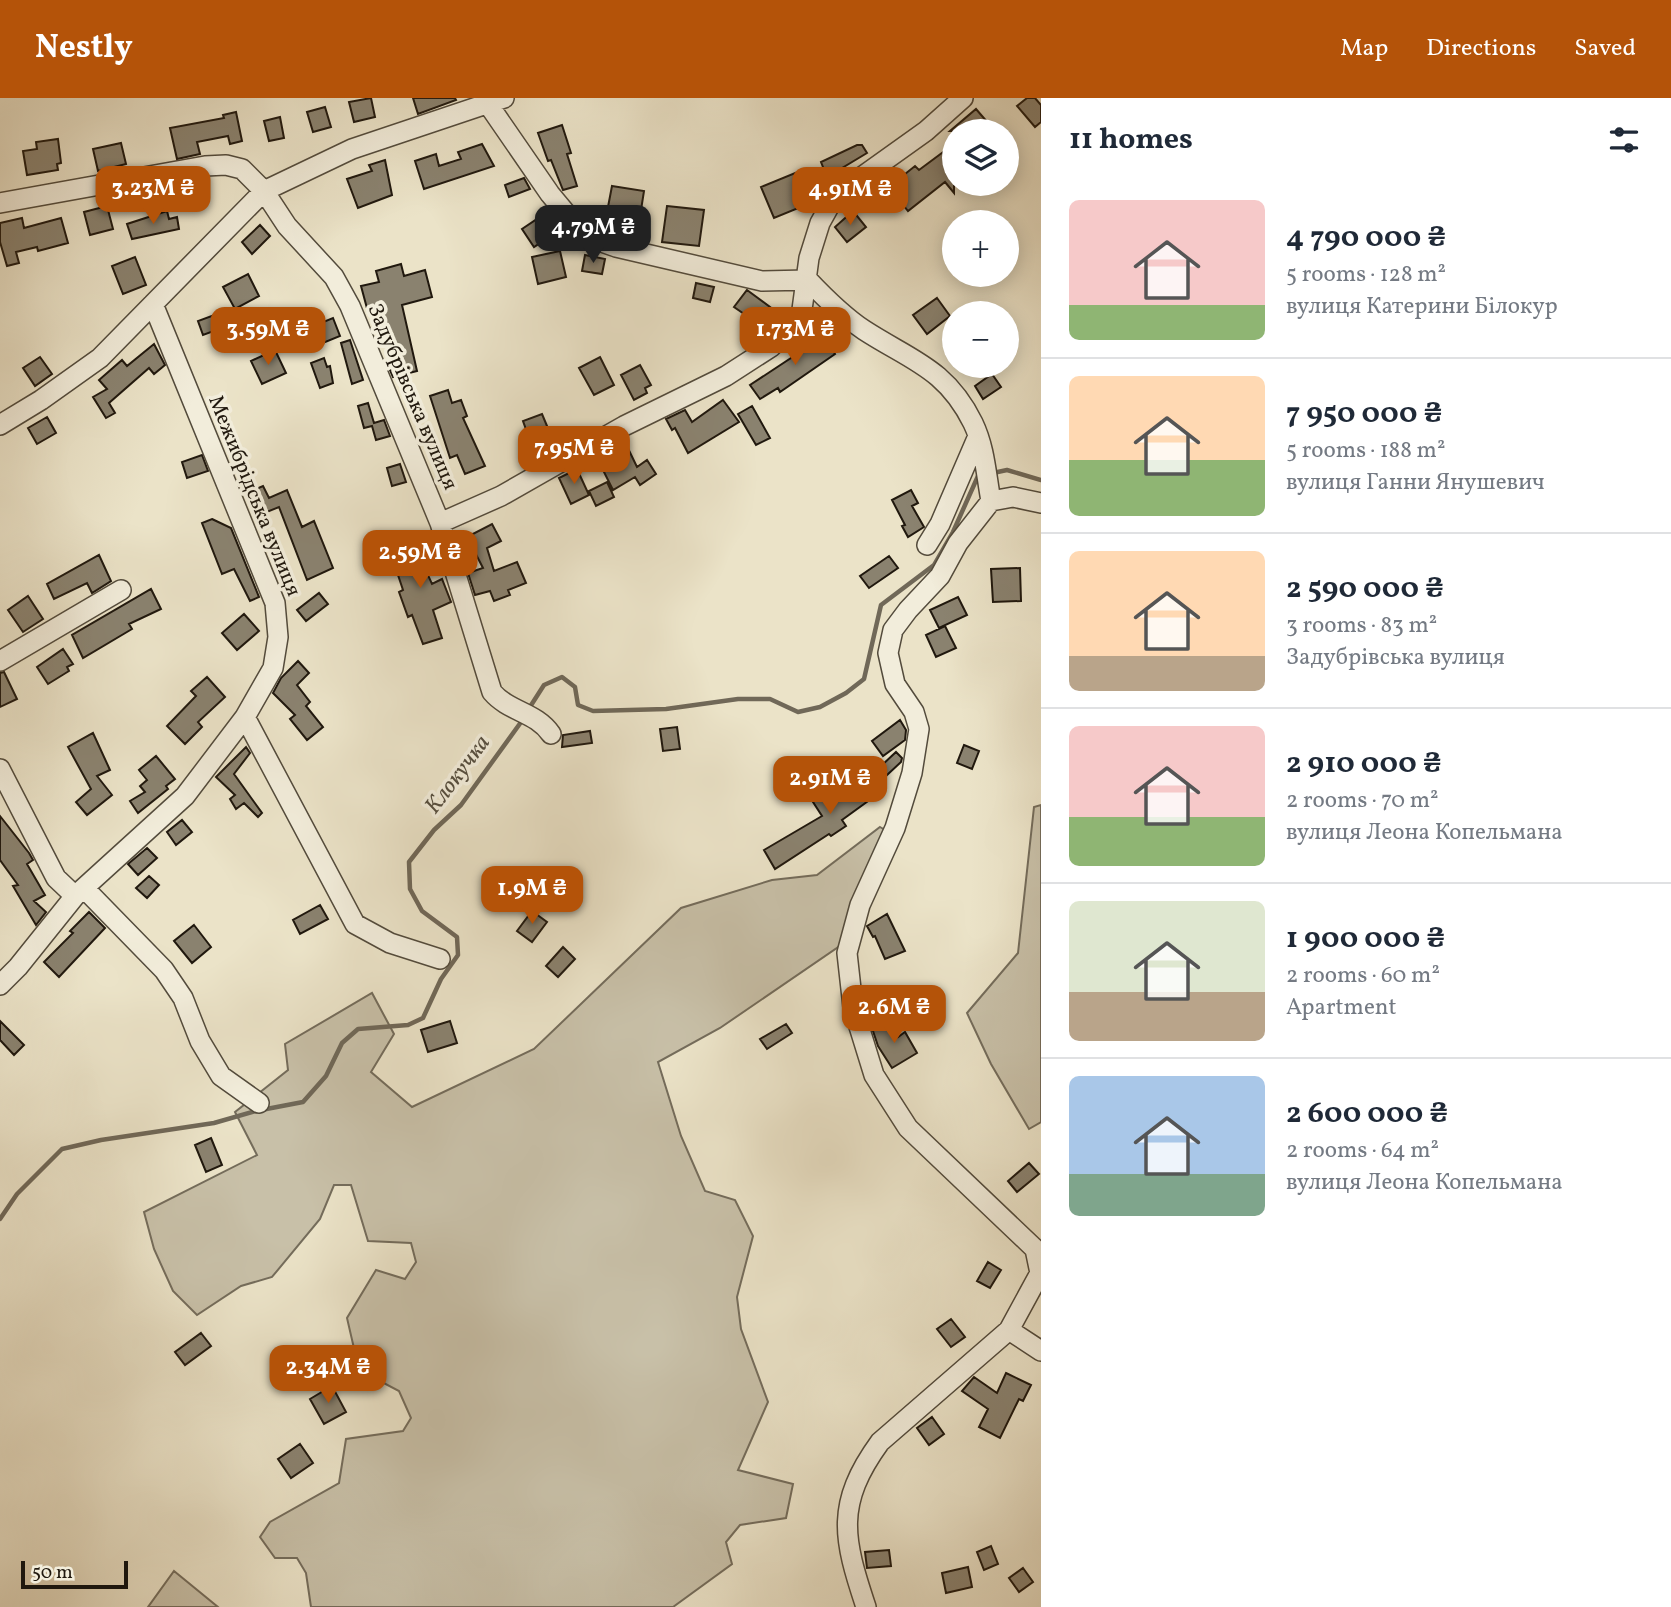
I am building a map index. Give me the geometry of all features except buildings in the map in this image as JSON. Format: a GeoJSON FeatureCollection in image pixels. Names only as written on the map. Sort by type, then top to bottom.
{"type":"FeatureCollection","features":[{"type":"Feature","properties":{"kind":"street"},"geometry":{"type":"LineString","coordinates":[[440,523],[501,496],[624,426],[726,376],[771,347],[801,317],[809,258],[820,223],[835,196],[926,131],[963,98]]}},
{"type":"Feature","properties":{"kind":"street"},"geometry":{"type":"LineString","coordinates":[[0,425],[100,358],[264,191],[352,149],[496,101],[550,194],[585,236],[616,247],[762,281],[808,280],[828,301],[864,330],[932,369],[960,401],[985,456],[990,494],[940,576],[893,630],[888,653],[895,684],[915,712],[919,729],[912,773],[895,828],[860,905],[847,953],[853,1007],[874,1075],[908,1128],[1038,1246],[1040,1273],[1009,1331],[880,1442],[864,1464],[849,1498],[847,1542],[866,1607]]}},
{"type":"Feature","properties":{"kind":"street","name":"Задубрівська вулиця"},"geometry":{"type":"LineString","coordinates":[[0,203],[226,165],[242,169],[264,191],[287,226],[334,277],[384,385],[440,523],[492,692],[501,703],[544,724],[551,734]]}},
{"type":"Feature","properties":{"kind":"street","name":"Межибрідська вулиця"},"geometry":{"type":"LineString","coordinates":[[0,985],[79,892],[185,796],[245,718],[273,668],[278,637],[275,603],[153,304]]}},
{"type":"Feature","properties":{"kind":"street"},"geometry":{"type":"LineString","coordinates":[[927,545],[940,524],[978,436]]}},
{"type":"Feature","properties":{"kind":"street"},"geometry":{"type":"LineString","coordinates":[[990,494],[1041,503]]}},
{"type":"Feature","properties":{"kind":"street"},"geometry":{"type":"LineString","coordinates":[[0,661],[121,590]]}},
{"type":"Feature","properties":{"kind":"street"},"geometry":{"type":"LineString","coordinates":[[245,718],[355,924],[390,943],[440,959]]}},
{"type":"Feature","properties":{"kind":"street"},"geometry":{"type":"LineString","coordinates":[[0,769],[56,878],[79,892],[164,970],[183,998],[200,1041],[221,1076],[259,1102]]}},
{"type":"Feature","properties":{"kind":"street"},"geometry":{"type":"LineString","coordinates":[[1009,1331],[1041,1351]]}},
{"type":"Feature","properties":{"kind":"shaded area"},"geometry":{"type":"Polygon","coordinates":[[[1041,805],[1041,1122],[1029,1129],[991,1064],[967,1013],[1018,953],[1034,807],[1041,805]]]}},
{"type":"Feature","properties":{"kind":"shaded area"},"geometry":{"type":"Polygon","coordinates":[[[880,827],[890,833],[844,943],[720,1028],[658,1062],[681,1136],[705,1191],[735,1200],[753,1236],[737,1297],[741,1329],[768,1402],[738,1470],[793,1484],[786,1518],[740,1525],[726,1542],[732,1564],[673,1607],[311,1607],[306,1573],[297,1558],[275,1558],[260,1537],[270,1522],[339,1483],[346,1439],[403,1431],[411,1418],[399,1391],[359,1370],[347,1318],[376,1270],[405,1279],[416,1262],[411,1243],[368,1241],[351,1185],[334,1185],[320,1219],[272,1277],[241,1286],[197,1315],[173,1291],[154,1249],[144,1212],[257,1155],[235,1112],[288,1070],[285,1044],[372,993],[394,1034],[371,1072],[412,1107],[534,1049],[681,908],[772,880],[817,875],[880,827]]]}},
{"type":"Feature","properties":{"kind":"shaded area"},"geometry":{"type":"Polygon","coordinates":[[[174,1571],[218,1607],[148,1607],[174,1571]]]}},
{"type":"Feature","properties":{"kind":"waterway","name":"Клокучка"},"geometry":{"type":"LineString","coordinates":[[993,473],[1007,470],[1041,480]]}},
{"type":"Feature","properties":{"kind":"waterway","name":"Клокучка"},"geometry":{"type":"LineString","coordinates":[[528,710],[544,685],[562,677],[575,687],[578,705],[593,711],[666,709],[738,699],[770,699],[798,712],[820,707],[846,693],[864,679],[881,605],[934,565],[953,532],[978,476],[981,476]]}},
{"type":"Feature","properties":{"kind":"waterway","name":"Клокучка"},"geometry":{"type":"LineString","coordinates":[[0,1219],[17,1194],[62,1149],[101,1140],[214,1123],[303,1102],[326,1076],[342,1043],[358,1029],[408,1025],[423,1018],[441,979],[458,955],[457,937],[422,911],[410,889],[409,862],[434,830],[461,805],[524,718]]}}]}
